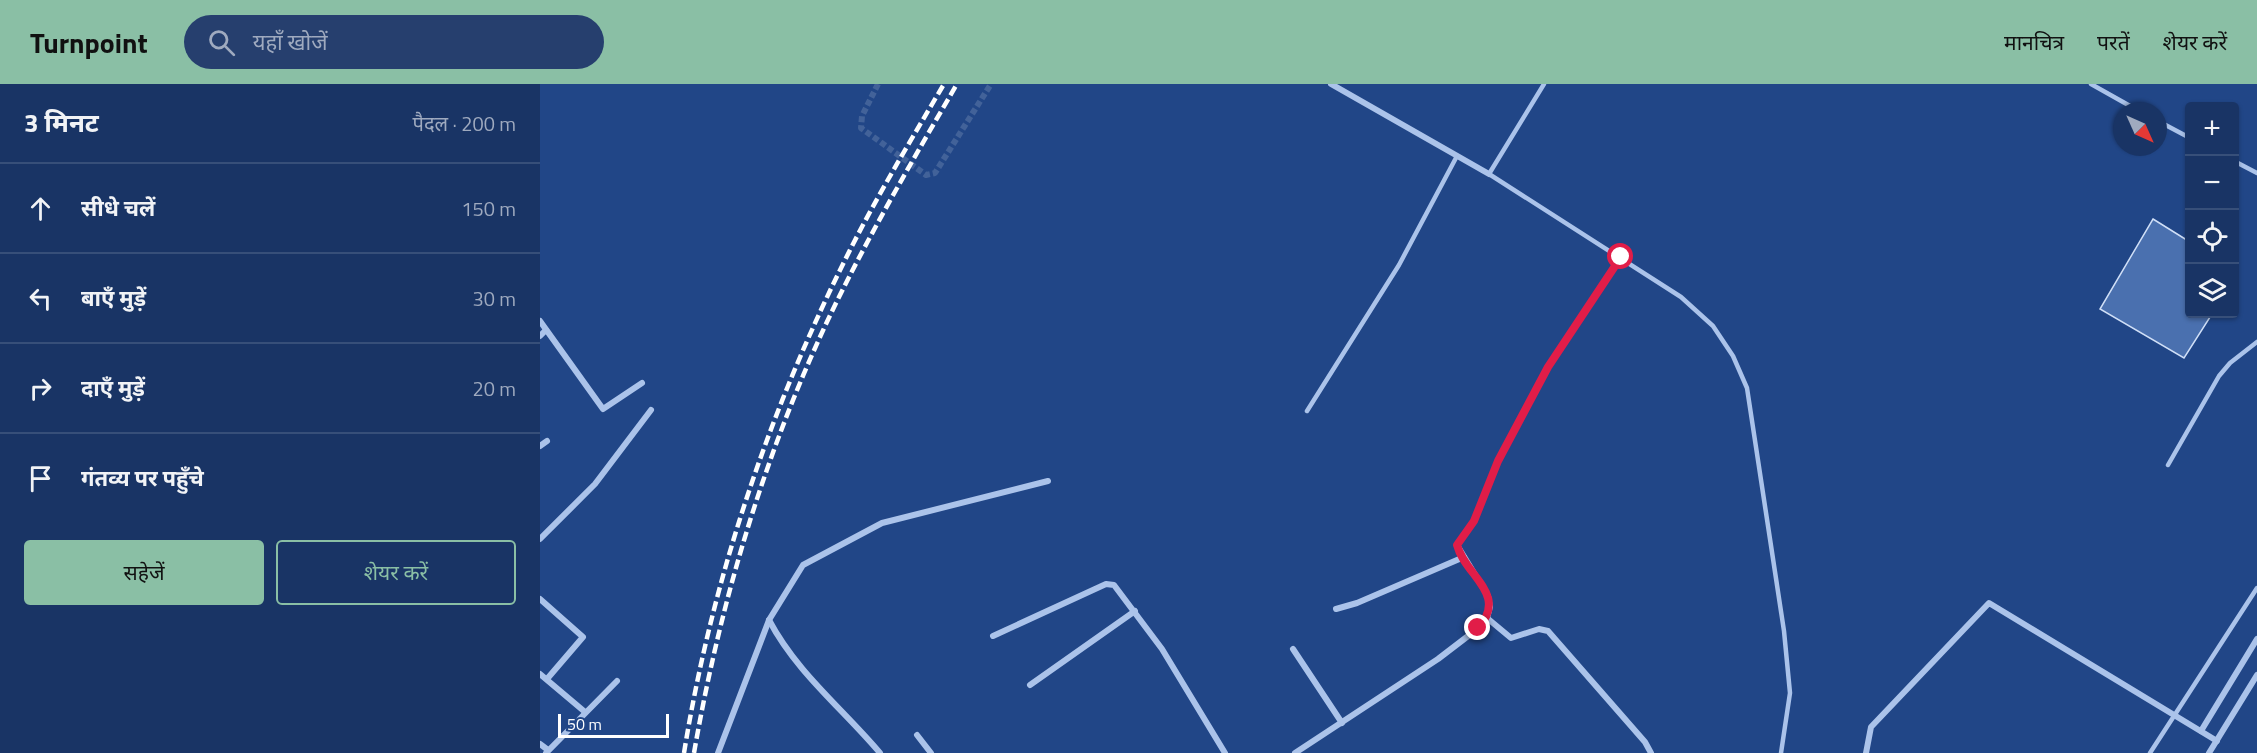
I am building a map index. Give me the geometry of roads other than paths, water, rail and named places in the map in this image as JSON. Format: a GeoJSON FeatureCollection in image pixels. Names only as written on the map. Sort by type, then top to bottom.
{"type":"FeatureCollection","features":[{"type":"Feature","properties":{"kind":"street"},"geometry":{"type":"LineString","coordinates":[[1331,84],[1489,174]]}},
{"type":"Feature","properties":{"kind":"street"},"geometry":{"type":"LineString","coordinates":[[1295,753],[1438,660],[1487,618],[1490,607],[1488,596],[1457,545],[1474,521],[1498,461],[1548,367],[1621,257]]}},
{"type":"Feature","properties":{"kind":"street"},"geometry":{"type":"LineString","coordinates":[[540,321],[603,410],[642,383]]}},
{"type":"Feature","properties":{"kind":"street"},"geometry":{"type":"LineString","coordinates":[[540,336],[546,330]]}},
{"type":"Feature","properties":{"kind":"street"},"geometry":{"type":"LineString","coordinates":[[540,539],[595,484],[651,410]]}},
{"type":"Feature","properties":{"kind":"street"},"geometry":{"type":"LineString","coordinates":[[540,446],[547,441]]}},
{"type":"Feature","properties":{"kind":"street"},"geometry":{"type":"LineString","coordinates":[[718,753],[769,620],[803,565],[882,523],[1048,481]]}},
{"type":"Feature","properties":{"kind":"street"},"geometry":{"type":"LineString","coordinates":[[1336,609],[1357,603],[1464,557]]}},
{"type":"Feature","properties":{"kind":"street"},"geometry":{"type":"LineString","coordinates":[[993,636],[1106,584],[1118,588],[1162,649],[1225,753]]}},
{"type":"Feature","properties":{"kind":"street"},"geometry":{"type":"LineString","coordinates":[[540,599],[583,637],[547,679]]}},
{"type":"Feature","properties":{"kind":"street"},"geometry":{"type":"LineString","coordinates":[[1866,753],[1871,727],[1989,603],[2217,741]]}},
{"type":"Feature","properties":{"kind":"street"},"geometry":{"type":"LineString","coordinates":[[1030,685],[1135,611]]}},
{"type":"Feature","properties":{"kind":"street"},"geometry":{"type":"LineString","coordinates":[[1487,618],[1511,638],[1539,629],[1548,632],[1645,742],[1650,753]]}},
{"type":"Feature","properties":{"kind":"street"},"geometry":{"type":"LineString","coordinates":[[769,620],[783,646],[809,678],[880,753]]}},
{"type":"Feature","properties":{"kind":"street"},"geometry":{"type":"LineString","coordinates":[[2201,731],[2257,639]]}},
{"type":"Feature","properties":{"kind":"street"},"geometry":{"type":"LineString","coordinates":[[1293,649],[1342,723]]}},
{"type":"Feature","properties":{"kind":"street"},"geometry":{"type":"LineString","coordinates":[[540,674],[585,712]]}},
{"type":"Feature","properties":{"kind":"street"},"geometry":{"type":"LineString","coordinates":[[2209,753],[2257,675]]}},
{"type":"Feature","properties":{"kind":"street"},"geometry":{"type":"LineString","coordinates":[[540,744],[547,752],[617,681]]}},
{"type":"Feature","properties":{"kind":"street"},"geometry":{"type":"LineString","coordinates":[[917,735],[931,753]]}},
{"type":"Feature","properties":{"kind":"lane"},"geometry":{"type":"LineString","coordinates":[[1545,84],[1489,174],[1681,297],[1713,326],[1733,357],[1747,388],[1790,693],[1781,753]]}},
{"type":"Feature","properties":{"kind":"lane"},"geometry":{"type":"LineString","coordinates":[[2091,84],[2123,102]]}},
{"type":"Feature","properties":{"kind":"lane"},"geometry":{"type":"LineString","coordinates":[[2167,126],[2185,135]]}},
{"type":"Feature","properties":{"kind":"lane"},"geometry":{"type":"LineString","coordinates":[[1307,411],[1399,265],[1457,156]]}},
{"type":"Feature","properties":{"kind":"lane"},"geometry":{"type":"LineString","coordinates":[[2239,163],[2257,173]]}},
{"type":"Feature","properties":{"kind":"lane"},"geometry":{"type":"LineString","coordinates":[[2169,465],[2219,376],[2230,363],[2257,342]]}},
{"type":"Feature","properties":{"kind":"lane"},"geometry":{"type":"LineString","coordinates":[[2151,753],[2257,588]]}},
{"type":"Feature","properties":{"kind":"tunnel"},"geometry":{"type":"LineString","coordinates":[[878,84],[862,116],[861,128],[926,175],[935,173],[991,84]]}},
{"type":"Feature","properties":{"kind":"railway"},"geometry":{"type":"LineString","coordinates":[[684,753],[710,624],[727,560],[769,435],[819,313],[848,254],[882,189],[944,84]]}},
{"type":"Feature","properties":{"kind":"railway"},"geometry":{"type":"LineString","coordinates":[[694,753],[718,637],[733,580],[749,523],[789,411],[811,357],[850,275],[957,84]]}}]}
